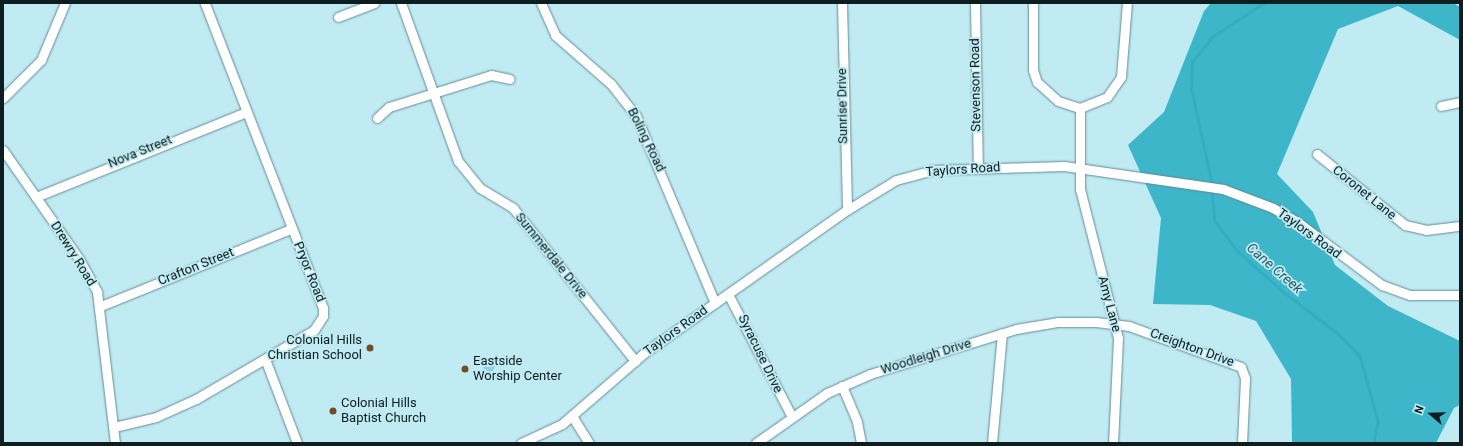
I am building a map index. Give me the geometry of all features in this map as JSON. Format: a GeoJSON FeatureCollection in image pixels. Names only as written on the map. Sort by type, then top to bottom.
{"type":"FeatureCollection","features":[{"type":"Feature","properties":{"kind":"street"},"geometry":{"type":"LineString","coordinates":[[3,98],[41,60],[65,3]]}},
{"type":"Feature","properties":{"kind":"street","name":"Pryor Road"},"geometry":{"type":"LineString","coordinates":[[114,427],[175,410],[314,330],[323,316],[323,308],[291,229],[205,3]]}},
{"type":"Feature","properties":{"kind":"street"},"geometry":{"type":"LineString","coordinates":[[338,17],[374,3]]}},
{"type":"Feature","properties":{"kind":"street","name":"Summerdale Drive"},"geometry":{"type":"LineString","coordinates":[[402,3],[458,161],[470,178],[513,208],[635,361]]}},
{"type":"Feature","properties":{"kind":"street","name":"Boling Road"},"geometry":{"type":"LineString","coordinates":[[542,3],[555,35],[611,84],[636,116],[715,303]]}},
{"type":"Feature","properties":{"kind":"street","name":"Sunrise Drive"},"geometry":{"type":"LineString","coordinates":[[842,3],[847,210]]}},
{"type":"Feature","properties":{"kind":"street","name":"Stevenson Road"},"geometry":{"type":"LineString","coordinates":[[975,3],[978,168]]}},
{"type":"Feature","properties":{"kind":"street"},"geometry":{"type":"LineString","coordinates":[[1033,3],[1033,70],[1037,82],[1058,101],[1080,108],[1107,97],[1121,77],[1127,3]]}},
{"type":"Feature","properties":{"kind":"street"},"geometry":{"type":"LineString","coordinates":[[378,118],[389,107],[490,75],[510,79]]}},
{"type":"Feature","properties":{"kind":"street"},"geometry":{"type":"LineString","coordinates":[[1441,106],[1460,102]]}},
{"type":"Feature","properties":{"kind":"street","name":"Amy Lane"},"geometry":{"type":"LineString","coordinates":[[1080,108],[1080,189],[1114,322],[1118,360],[1113,443]]}},
{"type":"Feature","properties":{"kind":"street","name":"Nova Street"},"geometry":{"type":"LineString","coordinates":[[36,197],[88,173],[246,112]]}},
{"type":"Feature","properties":{"kind":"street","name":"Drewry Road"},"geometry":{"type":"LineString","coordinates":[[3,150],[79,259],[101,306],[115,443]]}},
{"type":"Feature","properties":{"kind":"street","name":"Coronet Lane"},"geometry":{"type":"LineString","coordinates":[[1317,154],[1387,214],[1405,225],[1426,230],[1460,226]]}},
{"type":"Feature","properties":{"kind":"street","name":"Taylors Road"},"geometry":{"type":"LineString","coordinates":[[521,443],[542,435],[572,416],[635,361],[715,303],[847,210],[882,187],[908,175],[978,168],[1049,165],[1206,185],[1223,189],[1272,208],[1299,224],[1382,285],[1410,295],[1460,295]]}},
{"type":"Feature","properties":{"kind":"street","name":"Crafton Street"},"geometry":{"type":"LineString","coordinates":[[101,306],[291,229]]}},
{"type":"Feature","properties":{"kind":"street","name":"Syracuse Drive"},"geometry":{"type":"LineString","coordinates":[[728,294],[791,416]]}},
{"type":"Feature","properties":{"kind":"street","name":"Woodleigh Drive"},"geometry":{"type":"LineString","coordinates":[[756,443],[791,416],[842,386],[1002,333],[1058,322],[1114,322]]}},
{"type":"Feature","properties":{"kind":"street","name":"Creighton Drive"},"geometry":{"type":"LineString","coordinates":[[1114,322],[1241,367],[1245,378],[1242,443]]}},
{"type":"Feature","properties":{"kind":"street"},"geometry":{"type":"LineString","coordinates":[[992,443],[1002,333]]}},
{"type":"Feature","properties":{"kind":"street"},"geometry":{"type":"LineString","coordinates":[[265,359],[297,443]]}},
{"type":"Feature","properties":{"kind":"street"},"geometry":{"type":"LineString","coordinates":[[842,386],[857,422],[861,443]]}},
{"type":"Feature","properties":{"kind":"street"},"geometry":{"type":"LineString","coordinates":[[572,416],[589,443]]}},
{"type":"Feature","properties":{"kind":"shaded area"},"geometry":{"type":"Polygon","coordinates":[[[1211,3],[1453,3],[1460,7],[1460,40],[1398,6],[1338,29],[1277,174],[1313,212],[1335,265],[1388,306],[1460,341],[1460,405],[1454,408],[1436,443],[1292,443],[1291,379],[1256,321],[1210,305],[1153,304],[1161,218],[1128,145],[1164,112],[1204,11],[1211,3]]]}},
{"type":"Feature","properties":{"kind":"shaded area"},"geometry":{"type":"Polygon","coordinates":[[[487,360],[491,360],[495,366],[491,372],[487,372],[483,368],[483,364],[487,360]]]}},
{"type":"Feature","properties":{"kind":"waterway","name":"Cane Creek"},"geometry":{"type":"LineString","coordinates":[[1212,185],[1191,88],[1192,62],[1212,37],[1264,3]]}},
{"type":"Feature","properties":{"kind":"waterway","name":"Cane Creek"},"geometry":{"type":"LineString","coordinates":[[1212,189],[1215,221],[1238,251],[1280,289],[1336,332],[1360,356],[1378,421],[1374,443]]}},
{"type":"Feature","properties":{"kind":"place","name":"Colonial Hills Christian School"},"geometry":{"type":"Point","coordinates":[370,348]}},
{"type":"Feature","properties":{"kind":"place","name":"Eastside Worship Center"},"geometry":{"type":"Point","coordinates":[465,369]}},
{"type":"Feature","properties":{"kind":"place","name":"Colonial Hills Baptist Church"},"geometry":{"type":"Point","coordinates":[333,411]}}]}
